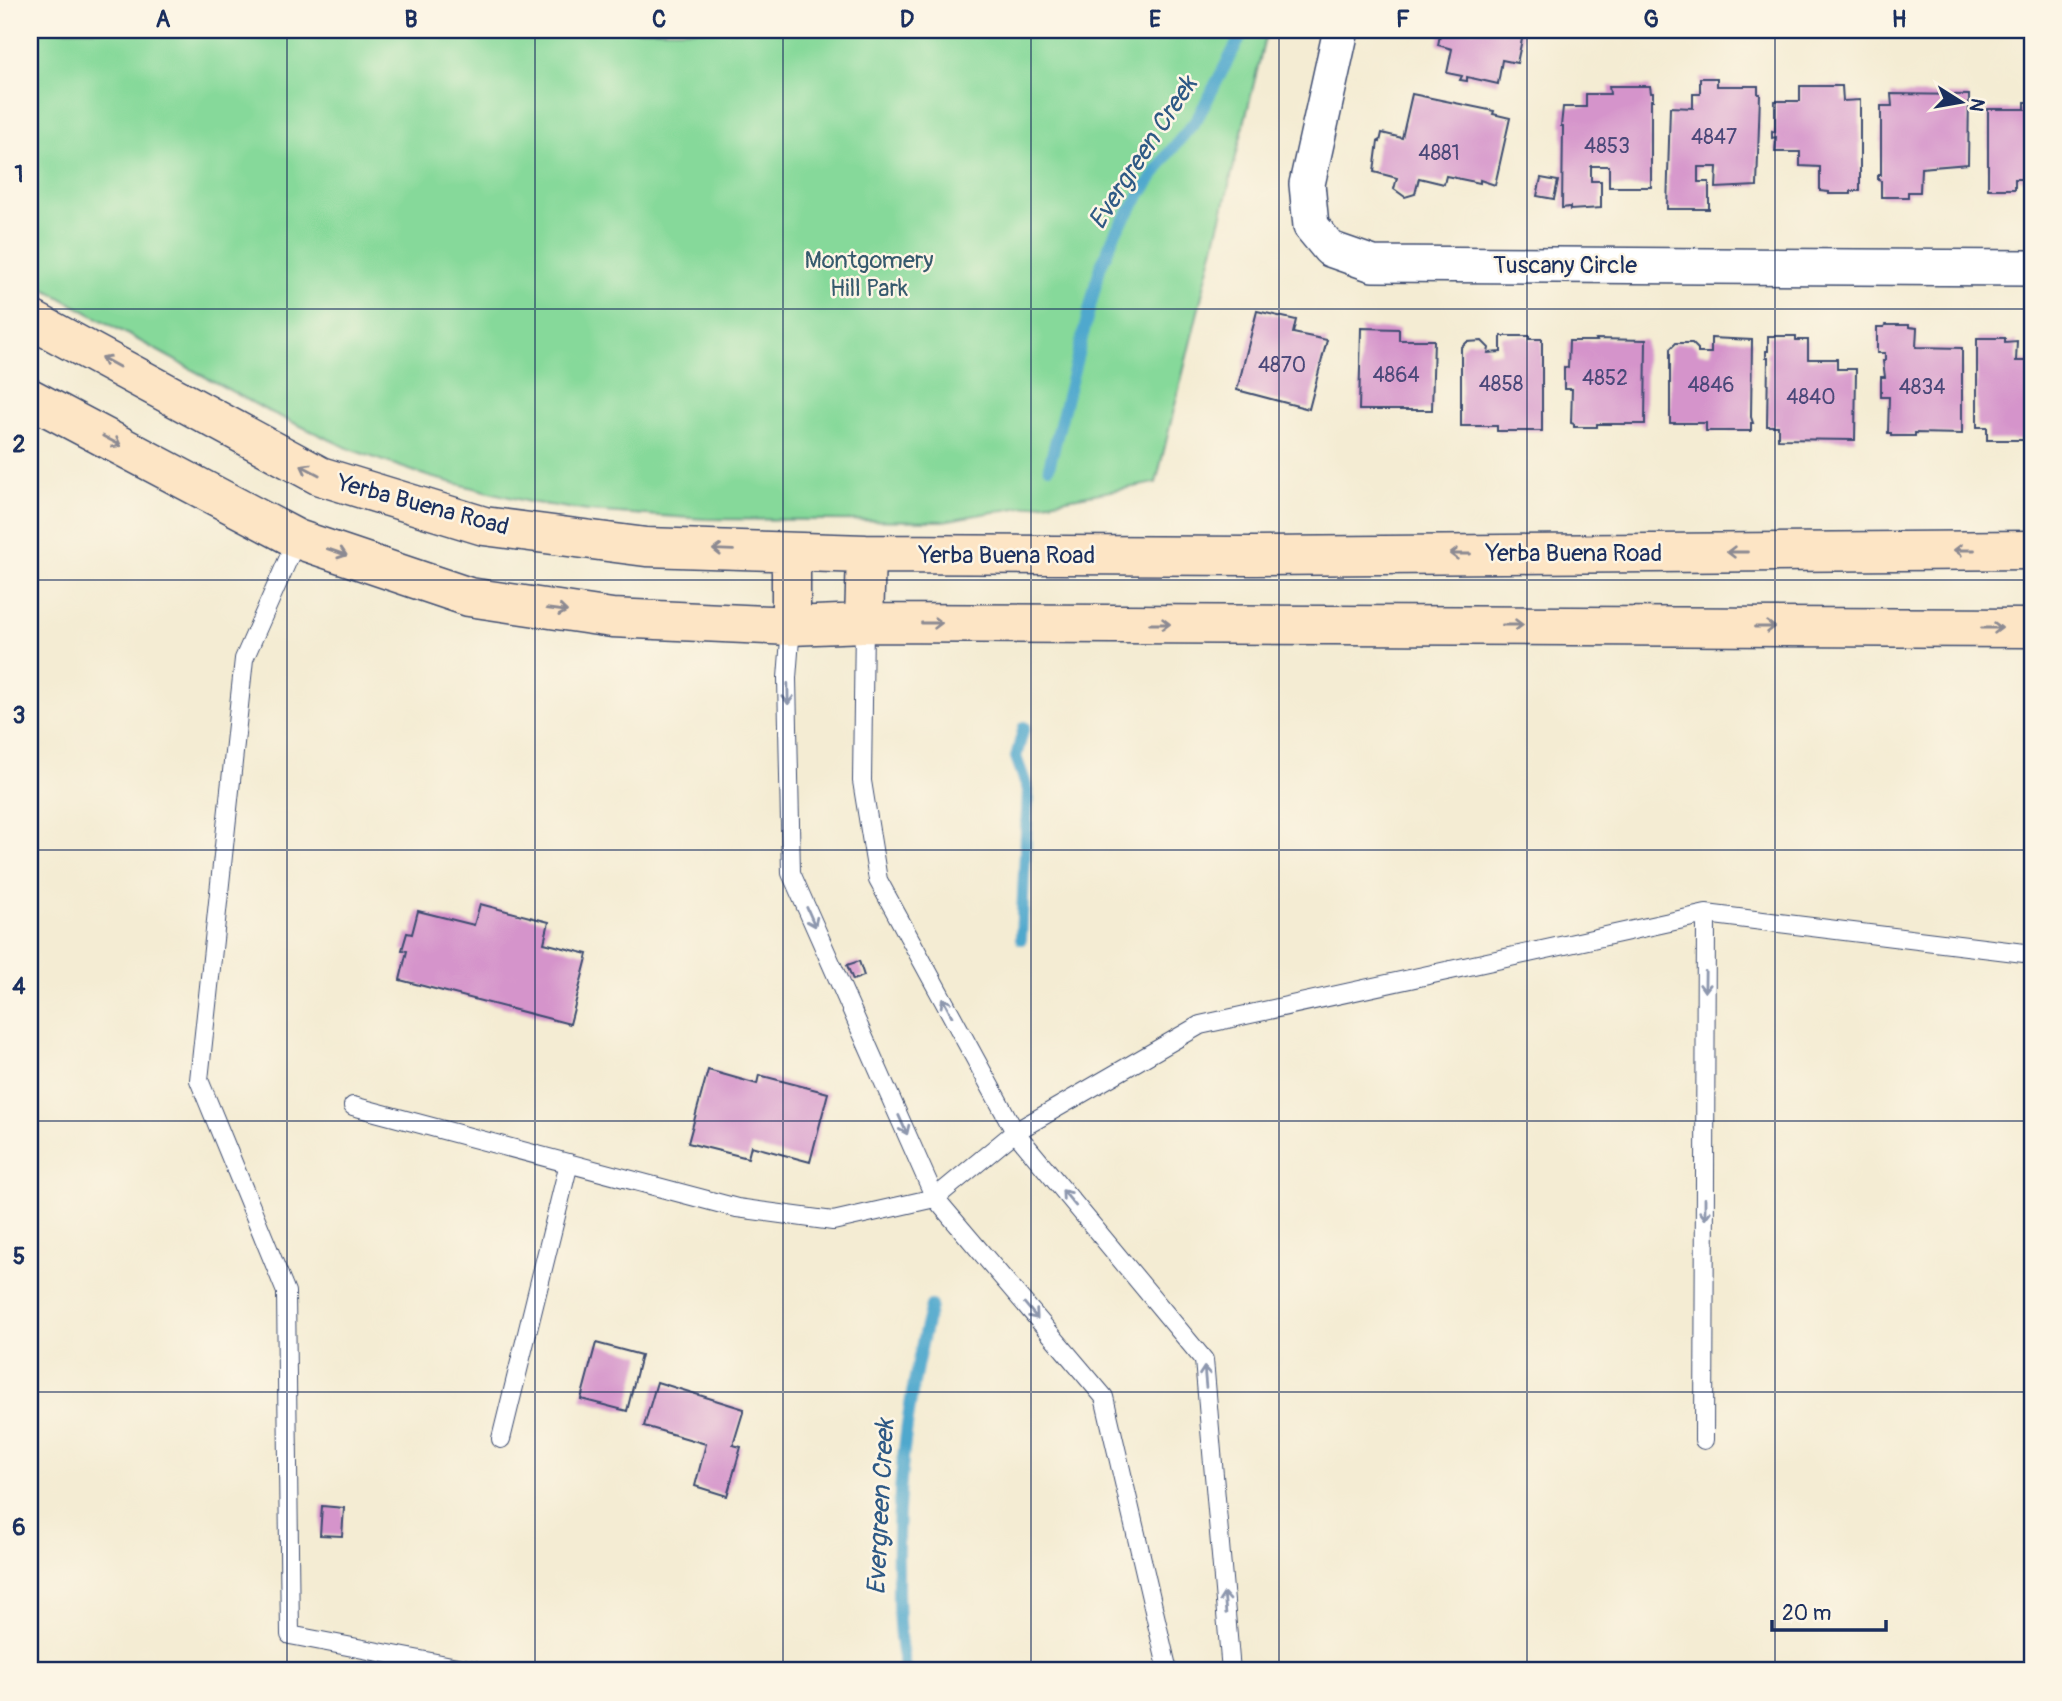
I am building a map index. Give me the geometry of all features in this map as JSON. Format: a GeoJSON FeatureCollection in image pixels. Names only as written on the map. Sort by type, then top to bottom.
{"type":"FeatureCollection","features":[{"type":"Feature","properties":{"kind":"street","name":"Tuscany Circle"},"geometry":{"type":"LineString","coordinates":[[1341,30],[1307,184],[1311,226],[1330,249],[1373,264],[2032,268]]}},
{"type":"Feature","properties":{"kind":"street","name":"Yerba Buena Road"},"geometry":{"type":"LineString","coordinates":[[30,318],[320,476],[484,526],[646,547],[866,554],[1254,556],[2032,550]]}},
{"type":"Feature","properties":{"kind":"street"},"geometry":{"type":"LineString","coordinates":[[30,398],[297,539],[469,597],[612,618],[791,626],[864,623],[2032,628]]}},
{"type":"Feature","properties":{"kind":"street"},"geometry":{"type":"LineString","coordinates":[[791,552],[791,626]]}},
{"type":"Feature","properties":{"kind":"street"},"geometry":{"type":"LineString","coordinates":[[864,623],[866,554]]}},
{"type":"Feature","properties":{"kind":"lane"},"geometry":{"type":"LineString","coordinates":[[297,539],[244,659],[200,1080],[286,1292],[290,1635],[478,1671]]}},
{"type":"Feature","properties":{"kind":"lane"},"geometry":{"type":"LineString","coordinates":[[864,623],[862,781],[878,880],[1015,1132],[1204,1360],[1231,1671]]}},
{"type":"Feature","properties":{"kind":"lane"},"geometry":{"type":"LineString","coordinates":[[791,626],[787,678],[791,873],[935,1198],[1104,1397],[1168,1671]]}},
{"type":"Feature","properties":{"kind":"lane"},"geometry":{"type":"LineString","coordinates":[[1704,1440],[1706,914]]}},
{"type":"Feature","properties":{"kind":"lane"},"geometry":{"type":"LineString","coordinates":[[353,1106],[737,1208],[833,1221],[935,1198],[1015,1132],[1200,1025],[1706,914],[2032,954]]}},
{"type":"Feature","properties":{"kind":"lane"},"geometry":{"type":"LineString","coordinates":[[501,1439],[569,1163]]}},
{"type":"Feature","properties":{"kind":"green space","name":"Montgomery Hill Park"},"geometry":{"type":"Polygon","coordinates":[[[30,30],[1267,30],[1156,483],[943,521],[705,519],[588,511],[529,502],[430,477],[352,450],[264,409],[30,281],[30,30]]]}},
{"type":"Feature","properties":{"kind":"building"},"geometry":{"type":"Polygon","coordinates":[[[1441,30],[1524,30],[1517,63],[1502,60],[1498,84],[1467,77],[1467,81],[1460,80],[1462,76],[1447,73],[1452,49],[1438,45],[1441,30]]]}},
{"type":"Feature","properties":{"kind":"building"},"geometry":{"type":"Polygon","coordinates":[[[1700,78],[1717,78],[1717,86],[1758,86],[1757,186],[1716,188],[1717,167],[1698,167],[1698,182],[1709,182],[1709,209],[1667,209],[1670,107],[1693,108],[1693,94],[1700,94],[1700,78]]]}},
{"type":"Feature","properties":{"kind":"building"},"geometry":{"type":"Polygon","coordinates":[[[1609,86],[1650,86],[1653,93],[1651,187],[1609,187],[1609,166],[1591,166],[1591,181],[1601,181],[1601,208],[1562,208],[1563,107],[1586,107],[1586,94],[1610,94],[1609,86]]]}},
{"type":"Feature","properties":{"kind":"building"},"geometry":{"type":"Polygon","coordinates":[[[1800,86],[1842,86],[1843,101],[1860,100],[1860,191],[1851,191],[1851,194],[1829,194],[1820,191],[1820,167],[1800,166],[1800,152],[1775,152],[1776,137],[1772,138],[1772,131],[1775,132],[1775,101],[1800,101],[1800,86]]]}},
{"type":"Feature","properties":{"kind":"building"},"geometry":{"type":"Polygon","coordinates":[[[1412,94],[1494,111],[1493,114],[1510,118],[1495,185],[1480,180],[1480,183],[1446,176],[1444,184],[1419,178],[1415,194],[1405,197],[1394,189],[1397,178],[1374,172],[1378,141],[1380,142],[1382,133],[1402,138],[1412,94]]]}},
{"type":"Feature","properties":{"kind":"building"},"geometry":{"type":"Polygon","coordinates":[[[1891,94],[1969,95],[1968,164],[1921,168],[1920,192],[1908,192],[1908,197],[1881,197],[1881,181],[1878,180],[1878,175],[1881,175],[1881,106],[1892,106],[1891,94]]]}},
{"type":"Feature","properties":{"kind":"building"},"geometry":{"type":"Polygon","coordinates":[[[2025,102],[2032,102],[2032,196],[2028,196],[2028,179],[2015,179],[2015,189],[1988,189],[1988,109],[2025,109],[2025,102]]]}},
{"type":"Feature","properties":{"kind":"building"},"geometry":{"type":"Polygon","coordinates":[[[1541,178],[1558,181],[1554,199],[1537,196],[1541,178]]]}},
{"type":"Feature","properties":{"kind":"building"},"geometry":{"type":"Polygon","coordinates":[[[1257,311],[1296,320],[1293,333],[1327,340],[1309,409],[1237,390],[1257,311]]]}},
{"type":"Feature","properties":{"kind":"building"},"geometry":{"type":"Polygon","coordinates":[[[1909,325],[1917,328],[1916,347],[1962,348],[1962,434],[1915,433],[1915,436],[1891,436],[1891,433],[1888,433],[1889,397],[1881,397],[1881,377],[1885,377],[1885,353],[1877,353],[1877,327],[1909,325]]]}},
{"type":"Feature","properties":{"kind":"building"},"geometry":{"type":"Polygon","coordinates":[[[1361,328],[1399,329],[1399,340],[1434,340],[1432,410],[1359,410],[1361,328]]]}},
{"type":"Feature","properties":{"kind":"building"},"geometry":{"type":"Polygon","coordinates":[[[1501,336],[1542,339],[1542,431],[1497,431],[1497,426],[1461,426],[1461,348],[1467,342],[1482,341],[1489,348],[1488,353],[1501,352],[1501,336]]]}},
{"type":"Feature","properties":{"kind":"building"},"geometry":{"type":"Polygon","coordinates":[[[1768,336],[1796,336],[1796,340],[1808,340],[1808,359],[1837,359],[1837,369],[1856,369],[1855,440],[1778,439],[1778,426],[1767,426],[1768,336]]]}},
{"type":"Feature","properties":{"kind":"building"},"geometry":{"type":"Polygon","coordinates":[[[1711,338],[1752,340],[1751,431],[1706,431],[1706,423],[1670,423],[1670,349],[1676,343],[1692,343],[1698,353],[1711,353],[1711,338]]]}},
{"type":"Feature","properties":{"kind":"building"},"geometry":{"type":"Polygon","coordinates":[[[1977,338],[2017,341],[2016,361],[2032,361],[2032,440],[1987,440],[1987,427],[1977,427],[1977,338]]]}},
{"type":"Feature","properties":{"kind":"building"},"geometry":{"type":"Polygon","coordinates":[[[1596,339],[1646,340],[1645,424],[1574,427],[1571,423],[1572,389],[1564,389],[1564,367],[1568,368],[1569,341],[1597,341],[1596,339]]]}},
{"type":"Feature","properties":{"kind":"building"},"geometry":{"type":"Polygon","coordinates":[[[480,904],[549,922],[544,943],[588,954],[570,1024],[400,980],[407,951],[402,950],[407,933],[412,934],[418,911],[474,925],[480,904]]]}},
{"type":"Feature","properties":{"kind":"building"},"geometry":{"type":"Polygon","coordinates":[[[859,961],[864,976],[853,980],[847,965],[859,961]]]}},
{"type":"Feature","properties":{"kind":"building"},"geometry":{"type":"Polygon","coordinates":[[[708,1070],[757,1084],[759,1075],[828,1093],[810,1162],[751,1146],[748,1158],[688,1143],[708,1070]]]}},
{"type":"Feature","properties":{"kind":"building"},"geometry":{"type":"Polygon","coordinates":[[[596,1343],[641,1355],[627,1411],[581,1399],[596,1343]]]}},
{"type":"Feature","properties":{"kind":"building"},"geometry":{"type":"Polygon","coordinates":[[[657,1382],[744,1409],[733,1445],[741,1447],[727,1496],[695,1486],[706,1444],[644,1426],[657,1382]]]}},
{"type":"Feature","properties":{"kind":"building"},"geometry":{"type":"Polygon","coordinates":[[[322,1506],[344,1508],[342,1536],[320,1535],[322,1506]]]}},
{"type":"Feature","properties":{"kind":"waterway","name":"Evergreen Creek"},"geometry":{"type":"LineString","coordinates":[[1049,467],[1100,268],[1116,231],[1168,154],[1197,119],[1244,30]]}},
{"type":"Feature","properties":{"kind":"waterway","name":"Evergreen Creek"},"geometry":{"type":"LineString","coordinates":[[1021,939],[1028,790],[1016,757],[1024,727]]}},
{"type":"Feature","properties":{"kind":"waterway","name":"Evergreen Creek"},"geometry":{"type":"LineString","coordinates":[[906,1671],[898,1612],[901,1473],[916,1372],[931,1306]]}}]}
